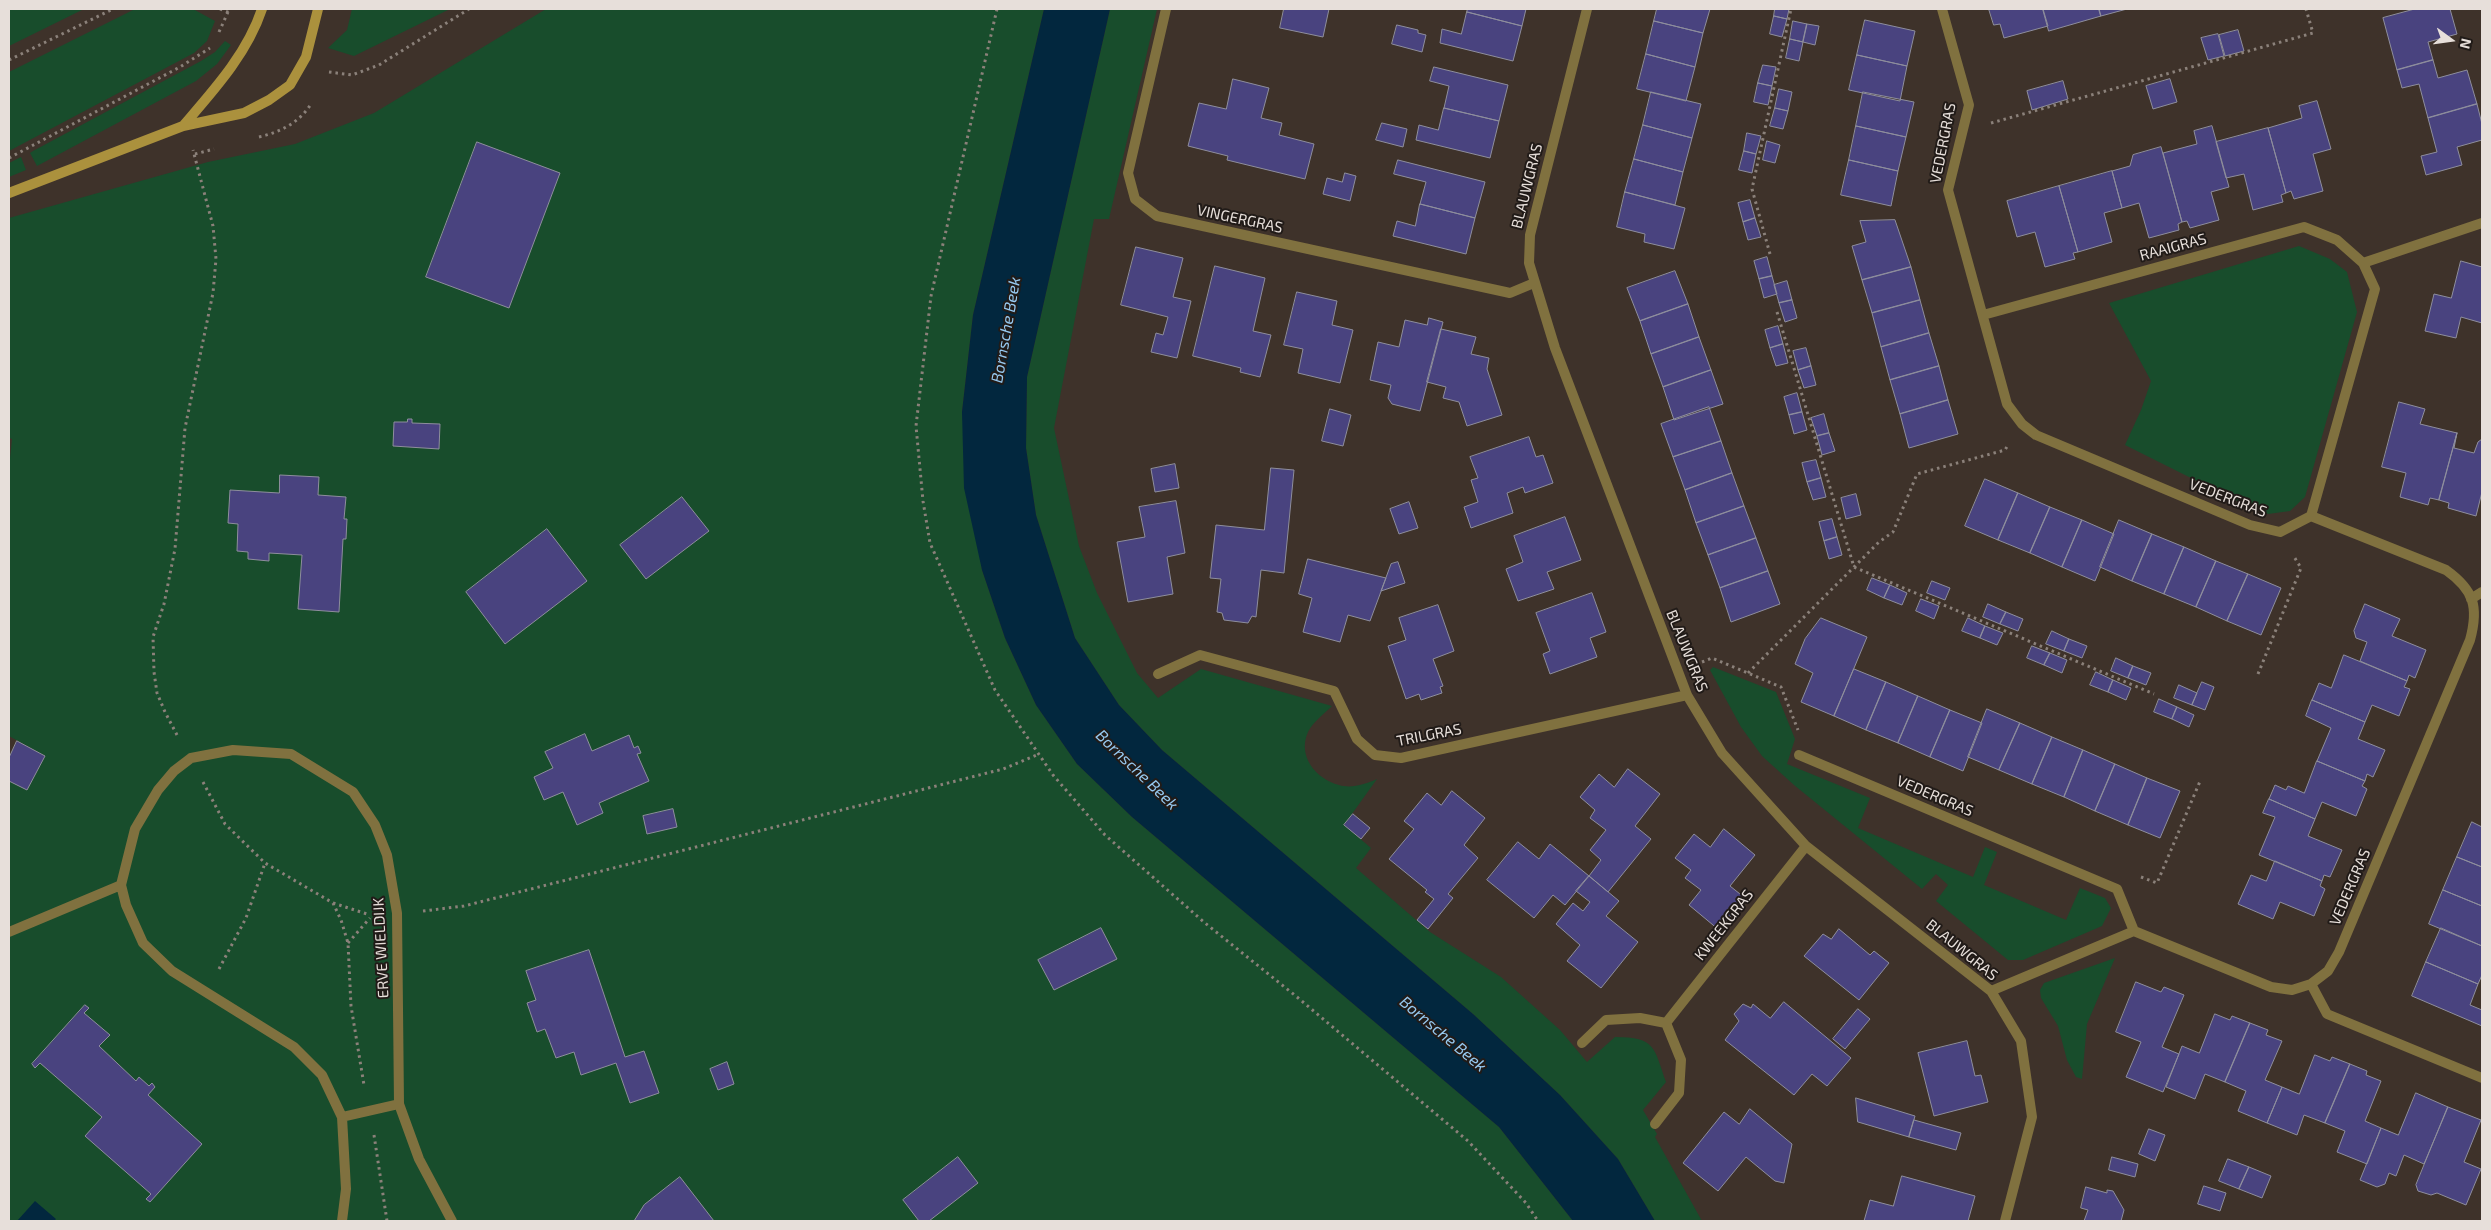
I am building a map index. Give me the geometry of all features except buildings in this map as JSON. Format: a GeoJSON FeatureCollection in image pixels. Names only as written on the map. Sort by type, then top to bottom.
{"type":"FeatureCollection","features":[{"type":"Feature","properties":{"kind":"street"},"geometry":{"type":"LineString","coordinates":[[183,126],[224,78],[256,26],[262,9]]}},
{"type":"Feature","properties":{"kind":"street"},"geometry":{"type":"LineString","coordinates":[[9,193],[183,126],[244,113],[269,100],[290,85],[306,57],[318,9]]}},
{"type":"Feature","properties":{"kind":"street","name":"VINGERGRAS"},"geometry":{"type":"LineString","coordinates":[[1166,9],[1128,173],[1135,199],[1157,216],[1510,293],[1534,283]]}},
{"type":"Feature","properties":{"kind":"street","name":"BLAUWGRAS"},"geometry":{"type":"LineString","coordinates":[[1587,9],[1530,235],[1529,264],[1555,348],[1687,695],[1722,753],[1806,846],[1991,991],[2021,1041],[2032,1117],[2005,1221]]}},
{"type":"Feature","properties":{"kind":"street","name":"VEDERGRAS"},"geometry":{"type":"LineString","coordinates":[[1942,9],[1969,105],[1948,190],[2006,404],[2022,424],[2036,436],[2250,525],[2280,532],[2312,516],[2446,570],[2462,582],[2471,599],[2476,620],[2470,640],[2339,952],[2328,971],[2311,984],[2292,990],[2271,987],[2134,931]]}},
{"type":"Feature","properties":{"kind":"street"},"geometry":{"type":"LineString","coordinates":[[2363,263],[2482,223]]}},
{"type":"Feature","properties":{"kind":"street","name":"RAAIGRAS"},"geometry":{"type":"LineString","coordinates":[[1983,315],[2304,227],[2337,240],[2363,263],[2374,288],[2312,516]]}},
{"type":"Feature","properties":{"kind":"street"},"geometry":{"type":"LineString","coordinates":[[2471,599],[2482,592]]}},
{"type":"Feature","properties":{"kind":"street","name":"TRILGRAS"},"geometry":{"type":"LineString","coordinates":[[1158,674],[1200,655],[1334,690],[1357,739],[1375,755],[1401,758],[1687,695]]}},
{"type":"Feature","properties":{"kind":"street","name":"ERVE WIELDIJK"},"geometry":{"type":"LineString","coordinates":[[342,1221],[346,1189],[342,1118],[322,1075],[294,1047],[172,971],[143,943],[126,905],[122,885],[136,829],[158,790],[174,771],[191,758],[233,750],[291,754],[353,792],[375,825],[387,855],[396,913],[399,1104],[419,1159],[452,1221]]}},
{"type":"Feature","properties":{"kind":"street","name":"VEDERGRAS"},"geometry":{"type":"LineString","coordinates":[[1799,755],[2117,889]]}},
{"type":"Feature","properties":{"kind":"street","name":"KWEEKGRAS"},"geometry":{"type":"LineString","coordinates":[[1666,1023],[1806,846]]}},
{"type":"Feature","properties":{"kind":"street"},"geometry":{"type":"LineString","coordinates":[[9,932],[122,885]]}},
{"type":"Feature","properties":{"kind":"street"},"geometry":{"type":"LineString","coordinates":[[1991,991],[2134,931],[2117,889]]}},
{"type":"Feature","properties":{"kind":"street"},"geometry":{"type":"LineString","coordinates":[[2311,984],[2327,1014],[2482,1078]]}},
{"type":"Feature","properties":{"kind":"street"},"geometry":{"type":"LineString","coordinates":[[1582,1043],[1606,1020],[1640,1018],[1666,1023],[1681,1060],[1679,1094],[1655,1124]]}},
{"type":"Feature","properties":{"kind":"street"},"geometry":{"type":"LineString","coordinates":[[342,1118],[399,1104]]}},
{"type":"Feature","properties":{"kind":"path"},"geometry":{"type":"LineString","coordinates":[[9,60],[113,9]]}},
{"type":"Feature","properties":{"kind":"path"},"geometry":{"type":"LineString","coordinates":[[326,72],[352,75],[379,65],[469,9]]}},
{"type":"Feature","properties":{"kind":"path"},"geometry":{"type":"LineString","coordinates":[[997,9],[931,296],[916,426],[923,501],[930,543],[995,690],[1053,775],[1105,835],[1205,924],[1305,1004],[1468,1141],[1526,1203],[1538,1221]]}},
{"type":"Feature","properties":{"kind":"path"},"geometry":{"type":"LineString","coordinates":[[1770,254],[1752,189],[1792,9]]}},
{"type":"Feature","properties":{"kind":"path"},"geometry":{"type":"LineString","coordinates":[[1966,117],[1990,123],[2313,33],[2306,9]]}},
{"type":"Feature","properties":{"kind":"path"},"geometry":{"type":"LineString","coordinates":[[218,36],[228,12]]}},
{"type":"Feature","properties":{"kind":"path"},"geometry":{"type":"LineString","coordinates":[[9,158],[180,67],[209,49],[213,43]]}},
{"type":"Feature","properties":{"kind":"path"},"geometry":{"type":"LineString","coordinates":[[195,154],[213,226],[216,259],[213,293],[185,428],[175,548],[164,604],[153,637],[154,672],[157,692],[164,712],[191,758],[225,824],[265,862],[333,902],[372,916],[348,943]]}},
{"type":"Feature","properties":{"kind":"path"},"geometry":{"type":"LineString","coordinates":[[1777,312],[1854,566]]}},
{"type":"Feature","properties":{"kind":"path"},"geometry":{"type":"LineString","coordinates":[[1748,673],[1854,566],[1879,542],[1893,532],[1917,474],[2005,450],[2022,424]]}},
{"type":"Feature","properties":{"kind":"path"},"geometry":{"type":"LineString","coordinates":[[2258,674],[2301,568],[2280,532]]}},
{"type":"Feature","properties":{"kind":"path"},"geometry":{"type":"LineString","coordinates":[[1854,566],[2154,694]]}},
{"type":"Feature","properties":{"kind":"path"},"geometry":{"type":"LineString","coordinates":[[1678,671],[1712,658],[1781,687],[1803,742],[1799,755]]}},
{"type":"Feature","properties":{"kind":"path"},"geometry":{"type":"LineString","coordinates":[[396,913],[474,904],[1003,769],[1040,754]]}},
{"type":"Feature","properties":{"kind":"path"},"geometry":{"type":"LineString","coordinates":[[2117,889],[2135,875],[2157,883],[2201,779]]}},
{"type":"Feature","properties":{"kind":"path"},"geometry":{"type":"LineString","coordinates":[[207,992],[246,918],[265,862]]}},
{"type":"Feature","properties":{"kind":"path"},"geometry":{"type":"LineString","coordinates":[[333,902],[348,943],[350,1006],[359,1064],[371,1112],[387,1221]]}},
{"type":"Feature","properties":{"kind":"green space"},"geometry":{"type":"Polygon","coordinates":[[[9,9],[84,9],[9,46],[9,9]]]}},
{"type":"Feature","properties":{"kind":"green space"},"geometry":{"type":"Polygon","coordinates":[[[135,9],[193,9],[215,21],[207,41],[194,53],[9,151],[9,72],[135,9]]]}},
{"type":"Feature","properties":{"kind":"green space"},"geometry":{"type":"Polygon","coordinates":[[[352,9],[450,9],[354,56],[328,48],[347,30],[352,9]]]}},
{"type":"Feature","properties":{"kind":"green space"},"geometry":{"type":"Polygon","coordinates":[[[546,9],[1044,9],[973,315],[962,412],[982,570],[1005,638],[1036,705],[1077,764],[1132,817],[1499,1127],[1573,1221],[9,1221],[9,781],[27,790],[45,756],[9,736],[9,468],[12,439],[9,438],[9,218],[208,162],[295,144],[374,113],[546,9]]]}},
{"type":"Feature","properties":{"kind":"green space"},"geometry":{"type":"Polygon","coordinates":[[[1110,9],[1157,9],[1109,219],[1094,219],[1054,428],[1079,546],[1097,593],[1137,673],[1158,698],[1201,669],[1332,706],[1316,721],[1308,732],[1305,750],[1311,765],[1323,778],[1344,786],[1368,783],[1377,779],[1344,825],[1371,848],[1356,868],[1430,932],[1501,977],[1560,1030],[1587,1062],[1615,1037],[1639,1039],[1651,1047],[1659,1061],[1666,1082],[1643,1110],[1657,1134],[1655,1137],[1702,1221],[1655,1221],[1618,1159],[1560,1095],[1473,1014],[1162,750],[1119,705],[1075,638],[1036,515],[1026,448],[1027,377],[1110,9]]]}},
{"type":"Feature","properties":{"kind":"green space"},"geometry":{"type":"Polygon","coordinates":[[[225,41],[231,45],[217,64],[196,81],[37,166],[30,153],[33,151],[201,61],[215,52],[225,41]]]}},
{"type":"Feature","properties":{"kind":"green space"},"geometry":{"type":"Polygon","coordinates":[[[21,157],[26,170],[9,177],[9,163],[21,157]]]}},
{"type":"Feature","properties":{"kind":"green space"},"geometry":{"type":"Polygon","coordinates":[[[2299,246],[2330,259],[2347,272],[2357,312],[2305,497],[2290,511],[2268,514],[2245,505],[2125,445],[2141,410],[2151,381],[2109,303],[2299,246]]]}},
{"type":"Feature","properties":{"kind":"green space"},"geometry":{"type":"Polygon","coordinates":[[[1713,667],[1776,692],[1795,739],[1787,764],[1870,798],[1858,828],[1973,877],[1985,847],[1997,852],[1984,885],[2066,920],[2080,888],[2105,898],[2111,908],[2102,926],[2023,960],[2008,960],[1936,901],[1948,885],[1936,874],[1922,889],[1794,785],[1762,756],[1741,727],[1710,670],[1713,667]]]}},
{"type":"Feature","properties":{"kind":"green space"},"geometry":{"type":"Polygon","coordinates":[[[2115,958],[2087,1024],[2082,1079],[2076,1077],[2067,1060],[2058,1026],[2041,998],[2040,990],[2044,983],[2115,958]]]}},
{"type":"Feature","properties":{"kind":"water","name":"Bornsche Beek"},"geometry":{"type":"Polygon","coordinates":[[[1044,9],[1110,9],[1027,377],[1026,448],[1036,515],[1075,638],[1119,705],[1162,750],[1473,1014],[1560,1095],[1618,1159],[1655,1221],[1573,1221],[1499,1127],[1132,817],[1077,764],[1036,705],[1005,638],[982,570],[964,488],[962,412],[973,315],[1044,9]]]}},
{"type":"Feature","properties":{"kind":"water"},"geometry":{"type":"Polygon","coordinates":[[[35,1201],[56,1219],[54,1221],[17,1221],[35,1201]]]}}]}
